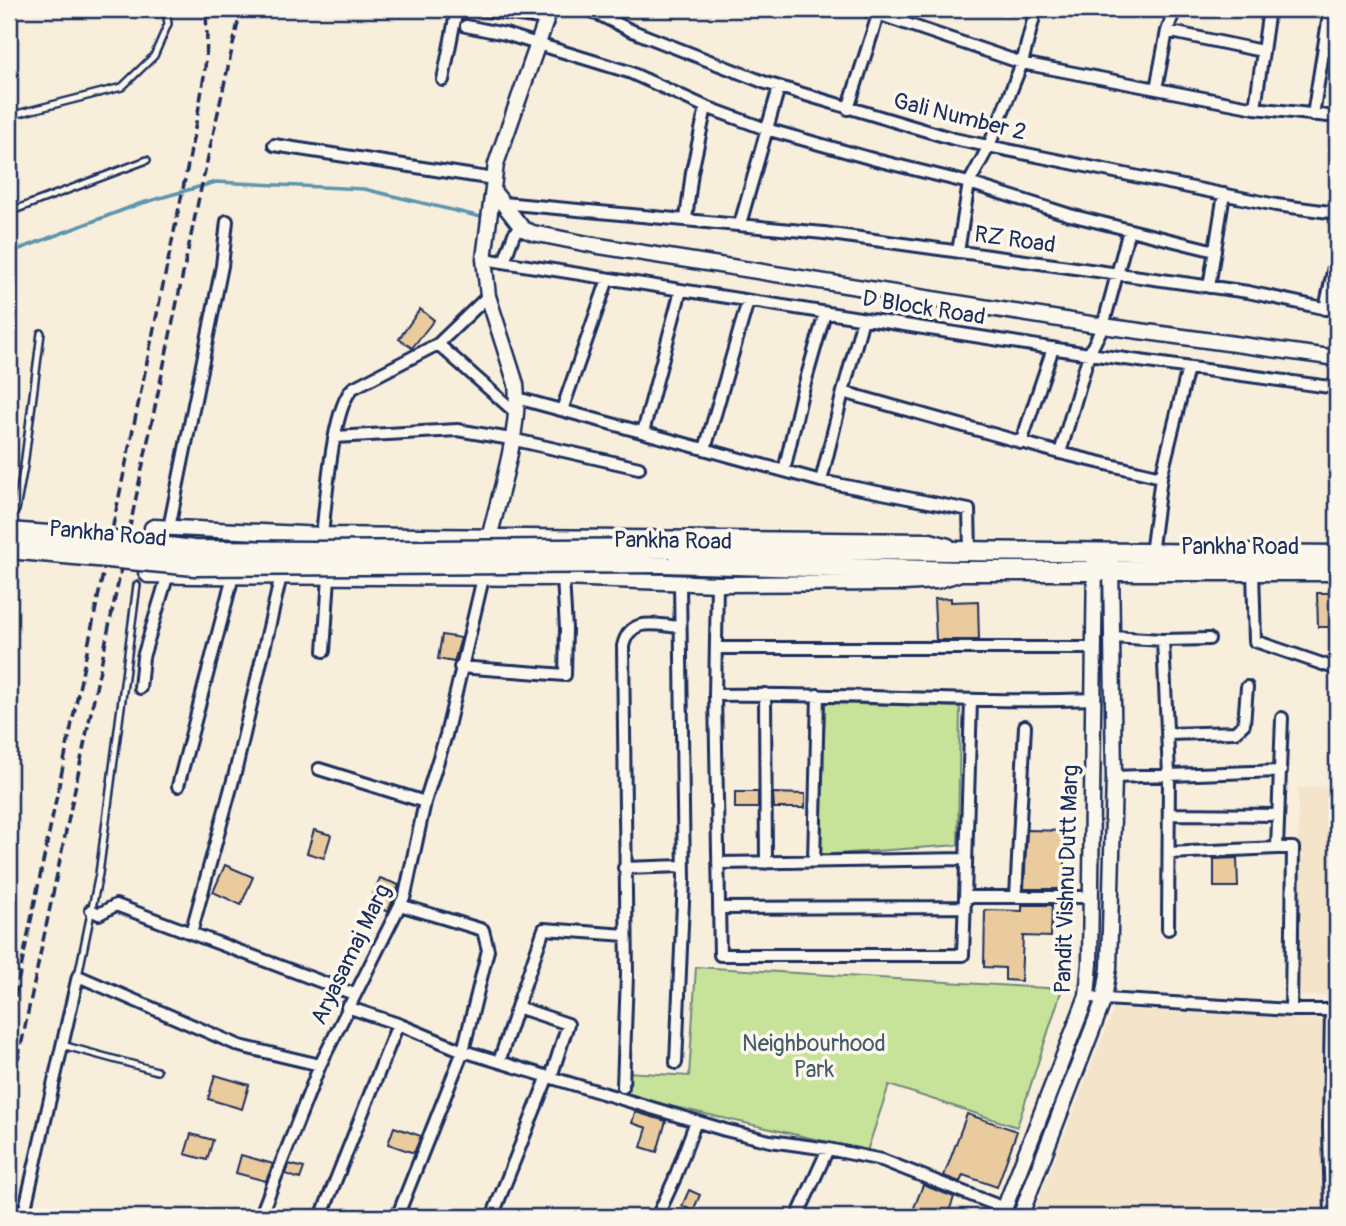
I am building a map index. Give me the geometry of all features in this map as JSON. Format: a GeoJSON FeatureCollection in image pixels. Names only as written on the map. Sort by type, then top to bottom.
{"type":"FeatureCollection","features":[{"type":"Feature","properties":{"kind":"main road","name":"Pankha Road"},"geometry":{"type":"LineString","coordinates":[[9,532],[194,550],[666,556],[965,571],[1103,562],[1151,554],[1337,555]]}},
{"type":"Feature","properties":{"kind":"main road","name":"Pankha Road"},"geometry":{"type":"LineString","coordinates":[[9,549],[195,566],[970,551],[1253,571],[1337,571]]}},
{"type":"Feature","properties":{"kind":"street"},"geometry":{"type":"LineString","coordinates":[[443,80],[457,9]]}},
{"type":"Feature","properties":{"kind":"street"},"geometry":{"type":"LineString","coordinates":[[476,9],[548,14],[496,164],[484,259],[488,296],[516,384],[516,405],[481,578]]}},
{"type":"Feature","properties":{"kind":"street","name":"Gali Number 2"},"geometry":{"type":"LineString","coordinates":[[588,9],[610,14],[630,30],[678,50],[779,87],[954,139],[1276,205],[1337,213]]}},
{"type":"Feature","properties":{"kind":"street"},"geometry":{"type":"LineString","coordinates":[[863,9],[879,12],[1021,63],[1255,108],[1337,117]]}},
{"type":"Feature","properties":{"kind":"street"},"geometry":{"type":"LineString","coordinates":[[958,251],[969,183],[989,146],[1021,63],[1036,9]]}},
{"type":"Feature","properties":{"kind":"street"},"geometry":{"type":"LineString","coordinates":[[1156,89],[1167,31],[1175,9]]}},
{"type":"Feature","properties":{"kind":"street"},"geometry":{"type":"LineString","coordinates":[[1255,108],[1269,9]]}},
{"type":"Feature","properties":{"kind":"street"},"geometry":{"type":"LineString","coordinates":[[1313,114],[1330,9]]}},
{"type":"Feature","properties":{"kind":"street"},"geometry":{"type":"LineString","coordinates":[[848,108],[879,12]]}},
{"type":"Feature","properties":{"kind":"street"},"geometry":{"type":"LineString","coordinates":[[466,26],[538,44],[629,72],[706,107],[766,129],[969,183],[1070,215],[1215,251]]}},
{"type":"Feature","properties":{"kind":"street"},"geometry":{"type":"LineString","coordinates":[[1167,31],[1262,51]]}},
{"type":"Feature","properties":{"kind":"street"},"geometry":{"type":"LineString","coordinates":[[740,224],[779,87]]}},
{"type":"Feature","properties":{"kind":"street"},"geometry":{"type":"LineString","coordinates":[[686,219],[692,172],[706,107]]}},
{"type":"Feature","properties":{"kind":"street"},"geometry":{"type":"LineString","coordinates":[[274,145],[493,185],[522,227],[533,233],[593,245],[1103,326],[1337,358]]}},
{"type":"Feature","properties":{"kind":"street"},"geometry":{"type":"LineString","coordinates":[[1209,287],[1224,194]]}},
{"type":"Feature","properties":{"kind":"street","name":"RZ Road"},"geometry":{"type":"LineString","coordinates":[[503,202],[740,224],[958,251],[1118,276],[1248,292],[1331,310]]}},
{"type":"Feature","properties":{"kind":"street"},"geometry":{"type":"LineString","coordinates":[[170,528],[222,266],[227,221]]}},
{"type":"Feature","properties":{"kind":"street"},"geometry":{"type":"LineString","coordinates":[[504,262],[514,234],[522,227]]}},
{"type":"Feature","properties":{"kind":"street"},"geometry":{"type":"LineString","coordinates":[[1060,453],[1089,354],[1103,326],[1129,230]]}},
{"type":"Feature","properties":{"kind":"street"},"geometry":{"type":"LineString","coordinates":[[1331,310],[1337,254]]}},
{"type":"Feature","properties":{"kind":"street","name":"D Block Road"},"geometry":{"type":"LineString","coordinates":[[484,259],[1089,354],[1337,388]]}},
{"type":"Feature","properties":{"kind":"street"},"geometry":{"type":"LineString","coordinates":[[562,410],[608,279]]}},
{"type":"Feature","properties":{"kind":"street"},"geometry":{"type":"LineString","coordinates":[[643,432],[681,290]]}},
{"type":"Feature","properties":{"kind":"street"},"geometry":{"type":"LineString","coordinates":[[322,535],[335,437],[347,394],[438,344],[488,296]]}},
{"type":"Feature","properties":{"kind":"street"},"geometry":{"type":"LineString","coordinates":[[705,449],[748,301]]}},
{"type":"Feature","properties":{"kind":"street"},"geometry":{"type":"LineString","coordinates":[[784,471],[801,397],[825,313]]}},
{"type":"Feature","properties":{"kind":"street"},"geometry":{"type":"LineString","coordinates":[[821,481],[863,319]]}},
{"type":"Feature","properties":{"kind":"street"},"geometry":{"type":"LineString","coordinates":[[438,344],[516,405],[562,410],[821,481],[969,510],[970,551],[930,541],[322,535],[152,528],[146,572],[148,575],[563,578],[717,584],[904,583],[936,581],[965,571]]}},
{"type":"Feature","properties":{"kind":"street"},"geometry":{"type":"LineString","coordinates":[[1021,443],[1053,348]]}},
{"type":"Feature","properties":{"kind":"street"},"geometry":{"type":"LineString","coordinates":[[1151,554],[1161,477],[1188,368]]}},
{"type":"Feature","properties":{"kind":"street"},"geometry":{"type":"LineString","coordinates":[[843,392],[1021,443],[1161,477]]}},
{"type":"Feature","properties":{"kind":"street"},"geometry":{"type":"LineString","coordinates":[[335,437],[446,430],[511,439],[639,468]]}},
{"type":"Feature","properties":{"kind":"street","name":"Pandit Vishnu Dutt Marg"},"geometry":{"type":"LineString","coordinates":[[1020,1217],[1104,999],[1109,968],[1114,777],[1112,637],[1103,562]]}},
{"type":"Feature","properties":{"kind":"street","name":"Pandit Vishnu Dutt Marg"},"geometry":{"type":"LineString","coordinates":[[1002,1213],[1087,996],[1094,648],[1103,562]]}},
{"type":"Feature","properties":{"kind":"street"},"geometry":{"type":"LineString","coordinates":[[1253,571],[1255,641],[1337,669]]}},
{"type":"Feature","properties":{"kind":"street"},"geometry":{"type":"LineString","coordinates":[[140,688],[144,657],[168,574]]}},
{"type":"Feature","properties":{"kind":"street"},"geometry":{"type":"LineString","coordinates":[[178,786],[233,576]]}},
{"type":"Feature","properties":{"kind":"street"},"geometry":{"type":"LineString","coordinates":[[191,933],[235,773],[281,576]]}},
{"type":"Feature","properties":{"kind":"street"},"geometry":{"type":"LineString","coordinates":[[324,651],[328,577]]}},
{"type":"Feature","properties":{"kind":"street","name":"Aryasamaj Marg"},"geometry":{"type":"LineString","coordinates":[[260,1217],[320,1065],[405,895],[425,802],[446,735],[481,578]]}},
{"type":"Feature","properties":{"kind":"street"},"geometry":{"type":"LineString","coordinates":[[460,667],[565,675],[563,578]]}},
{"type":"Feature","properties":{"kind":"street"},"geometry":{"type":"LineString","coordinates":[[676,1063],[683,866],[680,583]]}},
{"type":"Feature","properties":{"kind":"street"},"geometry":{"type":"LineString","coordinates":[[717,584],[715,695],[720,955],[963,955],[971,701]]}},
{"type":"Feature","properties":{"kind":"street"},"geometry":{"type":"LineString","coordinates":[[623,1087],[627,975],[623,646],[626,632],[634,626],[680,627]]}},
{"type":"Feature","properties":{"kind":"street"},"geometry":{"type":"LineString","coordinates":[[1112,637],[1209,639]]}},
{"type":"Feature","properties":{"kind":"street"},"geometry":{"type":"LineString","coordinates":[[1163,640],[1170,775],[1168,929]]}},
{"type":"Feature","properties":{"kind":"street"},"geometry":{"type":"LineString","coordinates":[[716,648],[1094,648]]}},
{"type":"Feature","properties":{"kind":"street"},"geometry":{"type":"LineString","coordinates":[[1168,734],[1235,732],[1244,724],[1247,687]]}},
{"type":"Feature","properties":{"kind":"street"},"geometry":{"type":"LineString","coordinates":[[765,694],[766,863]]}},
{"type":"Feature","properties":{"kind":"street"},"geometry":{"type":"LineString","coordinates":[[715,695],[818,695],[971,701],[1095,699]]}},
{"type":"Feature","properties":{"kind":"street"},"geometry":{"type":"LineString","coordinates":[[814,861],[818,695]]}},
{"type":"Feature","properties":{"kind":"street"},"geometry":{"type":"LineString","coordinates":[[1277,848],[1282,718]]}},
{"type":"Feature","properties":{"kind":"street"},"geometry":{"type":"LineString","coordinates":[[1016,897],[1025,726]]}},
{"type":"Feature","properties":{"kind":"street"},"geometry":{"type":"LineString","coordinates":[[319,769],[425,802]]}},
{"type":"Feature","properties":{"kind":"street"},"geometry":{"type":"LineString","coordinates":[[1114,777],[1281,771]]}},
{"type":"Feature","properties":{"kind":"street"},"geometry":{"type":"LineString","coordinates":[[1169,814],[1278,816]]}},
{"type":"Feature","properties":{"kind":"street"},"geometry":{"type":"LineString","coordinates":[[1169,852],[1293,848],[1291,1010]]}},
{"type":"Feature","properties":{"kind":"street"},"geometry":{"type":"LineString","coordinates":[[718,863],[966,859]]}},
{"type":"Feature","properties":{"kind":"street"},"geometry":{"type":"LineString","coordinates":[[624,868],[683,866]]}},
{"type":"Feature","properties":{"kind":"street"},"geometry":{"type":"LineString","coordinates":[[719,908],[965,902],[1016,897],[1091,897]]}},
{"type":"Feature","properties":{"kind":"street"},"geometry":{"type":"LineString","coordinates":[[91,910],[99,914],[116,905],[354,994]]}},
{"type":"Feature","properties":{"kind":"street"},"geometry":{"type":"LineString","coordinates":[[397,1217],[463,1051],[488,950],[483,930],[400,905]]}},
{"type":"Feature","properties":{"kind":"street"},"geometry":{"type":"LineString","coordinates":[[499,1062],[544,929],[626,935]]}},
{"type":"Feature","properties":{"kind":"street"},"geometry":{"type":"LineString","coordinates":[[23,1217],[78,976],[240,1046],[320,1065]]}},
{"type":"Feature","properties":{"kind":"street"},"geometry":{"type":"LineString","coordinates":[[1087,996],[1291,1010],[1334,1010],[1331,1217]]}},
{"type":"Feature","properties":{"kind":"street"},"geometry":{"type":"LineString","coordinates":[[347,1007],[398,1024],[463,1051],[696,1121],[770,1141],[882,1160],[1002,1213]]}},
{"type":"Feature","properties":{"kind":"street"},"geometry":{"type":"LineString","coordinates":[[492,1217],[568,1024],[517,1007]]}},
{"type":"Feature","properties":{"kind":"street"},"geometry":{"type":"LineString","coordinates":[[321,1217],[398,1024]]}},
{"type":"Feature","properties":{"kind":"street"},"geometry":{"type":"LineString","coordinates":[[657,1217],[696,1121]]}},
{"type":"Feature","properties":{"kind":"street"},"geometry":{"type":"LineString","coordinates":[[797,1217],[828,1149]]}},
{"type":"Feature","properties":{"kind":"lane"},"geometry":{"type":"LineString","coordinates":[[9,116],[122,87],[154,56],[167,24],[166,9]]}},
{"type":"Feature","properties":{"kind":"lane"},"geometry":{"type":"LineString","coordinates":[[9,212],[147,160]]}},
{"type":"Feature","properties":{"kind":"lane"},"geometry":{"type":"LineString","coordinates":[[9,516],[16,510],[24,466],[41,333]]}},
{"type":"Feature","properties":{"kind":"lane"},"geometry":{"type":"LineString","coordinates":[[78,976],[99,874],[137,585]]}},
{"type":"Feature","properties":{"kind":"lane"},"geometry":{"type":"LineString","coordinates":[[62,1045],[157,1071]]}},
{"type":"Feature","properties":{"kind":"shaded area"},"geometry":{"type":"Polygon","coordinates":[[[1337,787],[1337,995],[1298,996],[1298,788],[1337,787]]]}},
{"type":"Feature","properties":{"kind":"shaded area"},"geometry":{"type":"Polygon","coordinates":[[[1114,1009],[1322,1020],[1323,1217],[1032,1217],[1114,1009]]]}},
{"type":"Feature","properties":{"kind":"green space"},"geometry":{"type":"Polygon","coordinates":[[[825,703],[960,707],[958,845],[821,855],[825,703]]]}},
{"type":"Feature","properties":{"kind":"green space","name":"Neighbourhood Park"},"geometry":{"type":"Polygon","coordinates":[[[696,967],[1062,989],[1017,1127],[889,1085],[867,1151],[627,1096],[628,1072],[689,1076],[696,967]]]}},
{"type":"Feature","properties":{"kind":"building"},"geometry":{"type":"Polygon","coordinates":[[[420,309],[434,320],[412,348],[399,339],[420,309]]]}},
{"type":"Feature","properties":{"kind":"building"},"geometry":{"type":"Polygon","coordinates":[[[1317,593],[1336,593],[1336,627],[1318,627],[1317,593]]]}},
{"type":"Feature","properties":{"kind":"building"},"geometry":{"type":"Polygon","coordinates":[[[951,598],[951,602],[978,601],[979,640],[936,640],[934,599],[951,598]]]}},
{"type":"Feature","properties":{"kind":"building"},"geometry":{"type":"Polygon","coordinates":[[[442,635],[461,638],[454,662],[438,659],[442,635]]]}},
{"type":"Feature","properties":{"kind":"building"},"geometry":{"type":"Polygon","coordinates":[[[735,792],[758,792],[758,808],[735,808],[735,792]]]}},
{"type":"Feature","properties":{"kind":"building"},"geometry":{"type":"Polygon","coordinates":[[[773,793],[805,794],[805,808],[774,808],[773,793]]]}},
{"type":"Feature","properties":{"kind":"building"},"geometry":{"type":"Polygon","coordinates":[[[314,830],[331,835],[324,858],[307,853],[314,830]]]}},
{"type":"Feature","properties":{"kind":"building"},"geometry":{"type":"Polygon","coordinates":[[[1027,830],[1066,831],[1064,889],[1024,889],[1027,830]]]}},
{"type":"Feature","properties":{"kind":"building"},"geometry":{"type":"Polygon","coordinates":[[[1237,858],[1238,887],[1214,887],[1214,859],[1237,858]]]}},
{"type":"Feature","properties":{"kind":"building"},"geometry":{"type":"Polygon","coordinates":[[[225,865],[253,877],[241,905],[213,892],[225,865]]]}},
{"type":"Feature","properties":{"kind":"building"},"geometry":{"type":"Polygon","coordinates":[[[380,878],[399,885],[388,912],[369,904],[380,878]]]}},
{"type":"Feature","properties":{"kind":"building"},"geometry":{"type":"Polygon","coordinates":[[[1022,905],[1052,905],[1051,937],[1023,936],[1021,981],[1005,980],[1005,968],[984,967],[985,910],[1022,911],[1022,905]]]}},
{"type":"Feature","properties":{"kind":"building"},"geometry":{"type":"Polygon","coordinates":[[[215,1075],[249,1085],[242,1109],[208,1099],[215,1075]]]}},
{"type":"Feature","properties":{"kind":"building"},"geometry":{"type":"Polygon","coordinates":[[[635,1112],[666,1121],[657,1152],[641,1147],[647,1128],[632,1123],[635,1112]]]}},
{"type":"Feature","properties":{"kind":"building"},"geometry":{"type":"Polygon","coordinates":[[[967,1114],[1017,1131],[997,1187],[963,1175],[960,1182],[944,1176],[967,1114]]]}},
{"type":"Feature","properties":{"kind":"building"},"geometry":{"type":"Polygon","coordinates":[[[394,1127],[421,1136],[414,1153],[388,1144],[394,1127]]]}},
{"type":"Feature","properties":{"kind":"building"},"geometry":{"type":"Polygon","coordinates":[[[191,1134],[213,1140],[207,1160],[185,1154],[191,1134]]]}},
{"type":"Feature","properties":{"kind":"building"},"geometry":{"type":"Polygon","coordinates":[[[241,1155],[273,1164],[266,1181],[236,1173],[241,1155]]]}},
{"type":"Feature","properties":{"kind":"building"},"geometry":{"type":"Polygon","coordinates":[[[289,1164],[304,1168],[300,1179],[285,1174],[289,1164]]]}},
{"type":"Feature","properties":{"kind":"building"},"geometry":{"type":"Polygon","coordinates":[[[923,1185],[954,1197],[947,1217],[924,1217],[912,1213],[923,1185]]]}},
{"type":"Feature","properties":{"kind":"building"},"geometry":{"type":"Polygon","coordinates":[[[689,1190],[700,1195],[693,1211],[682,1206],[689,1190]]]}},
{"type":"Feature","properties":{"kind":"waterway"},"geometry":{"type":"LineString","coordinates":[[9,253],[139,204],[216,182],[364,189],[481,217]]}},
{"type":"Feature","properties":{"kind":"railway"},"geometry":{"type":"LineString","coordinates":[[9,1026],[190,155],[207,45],[205,9]]}},
{"type":"Feature","properties":{"kind":"railway"},"geometry":{"type":"LineString","coordinates":[[9,1103],[241,9]]}}]}
